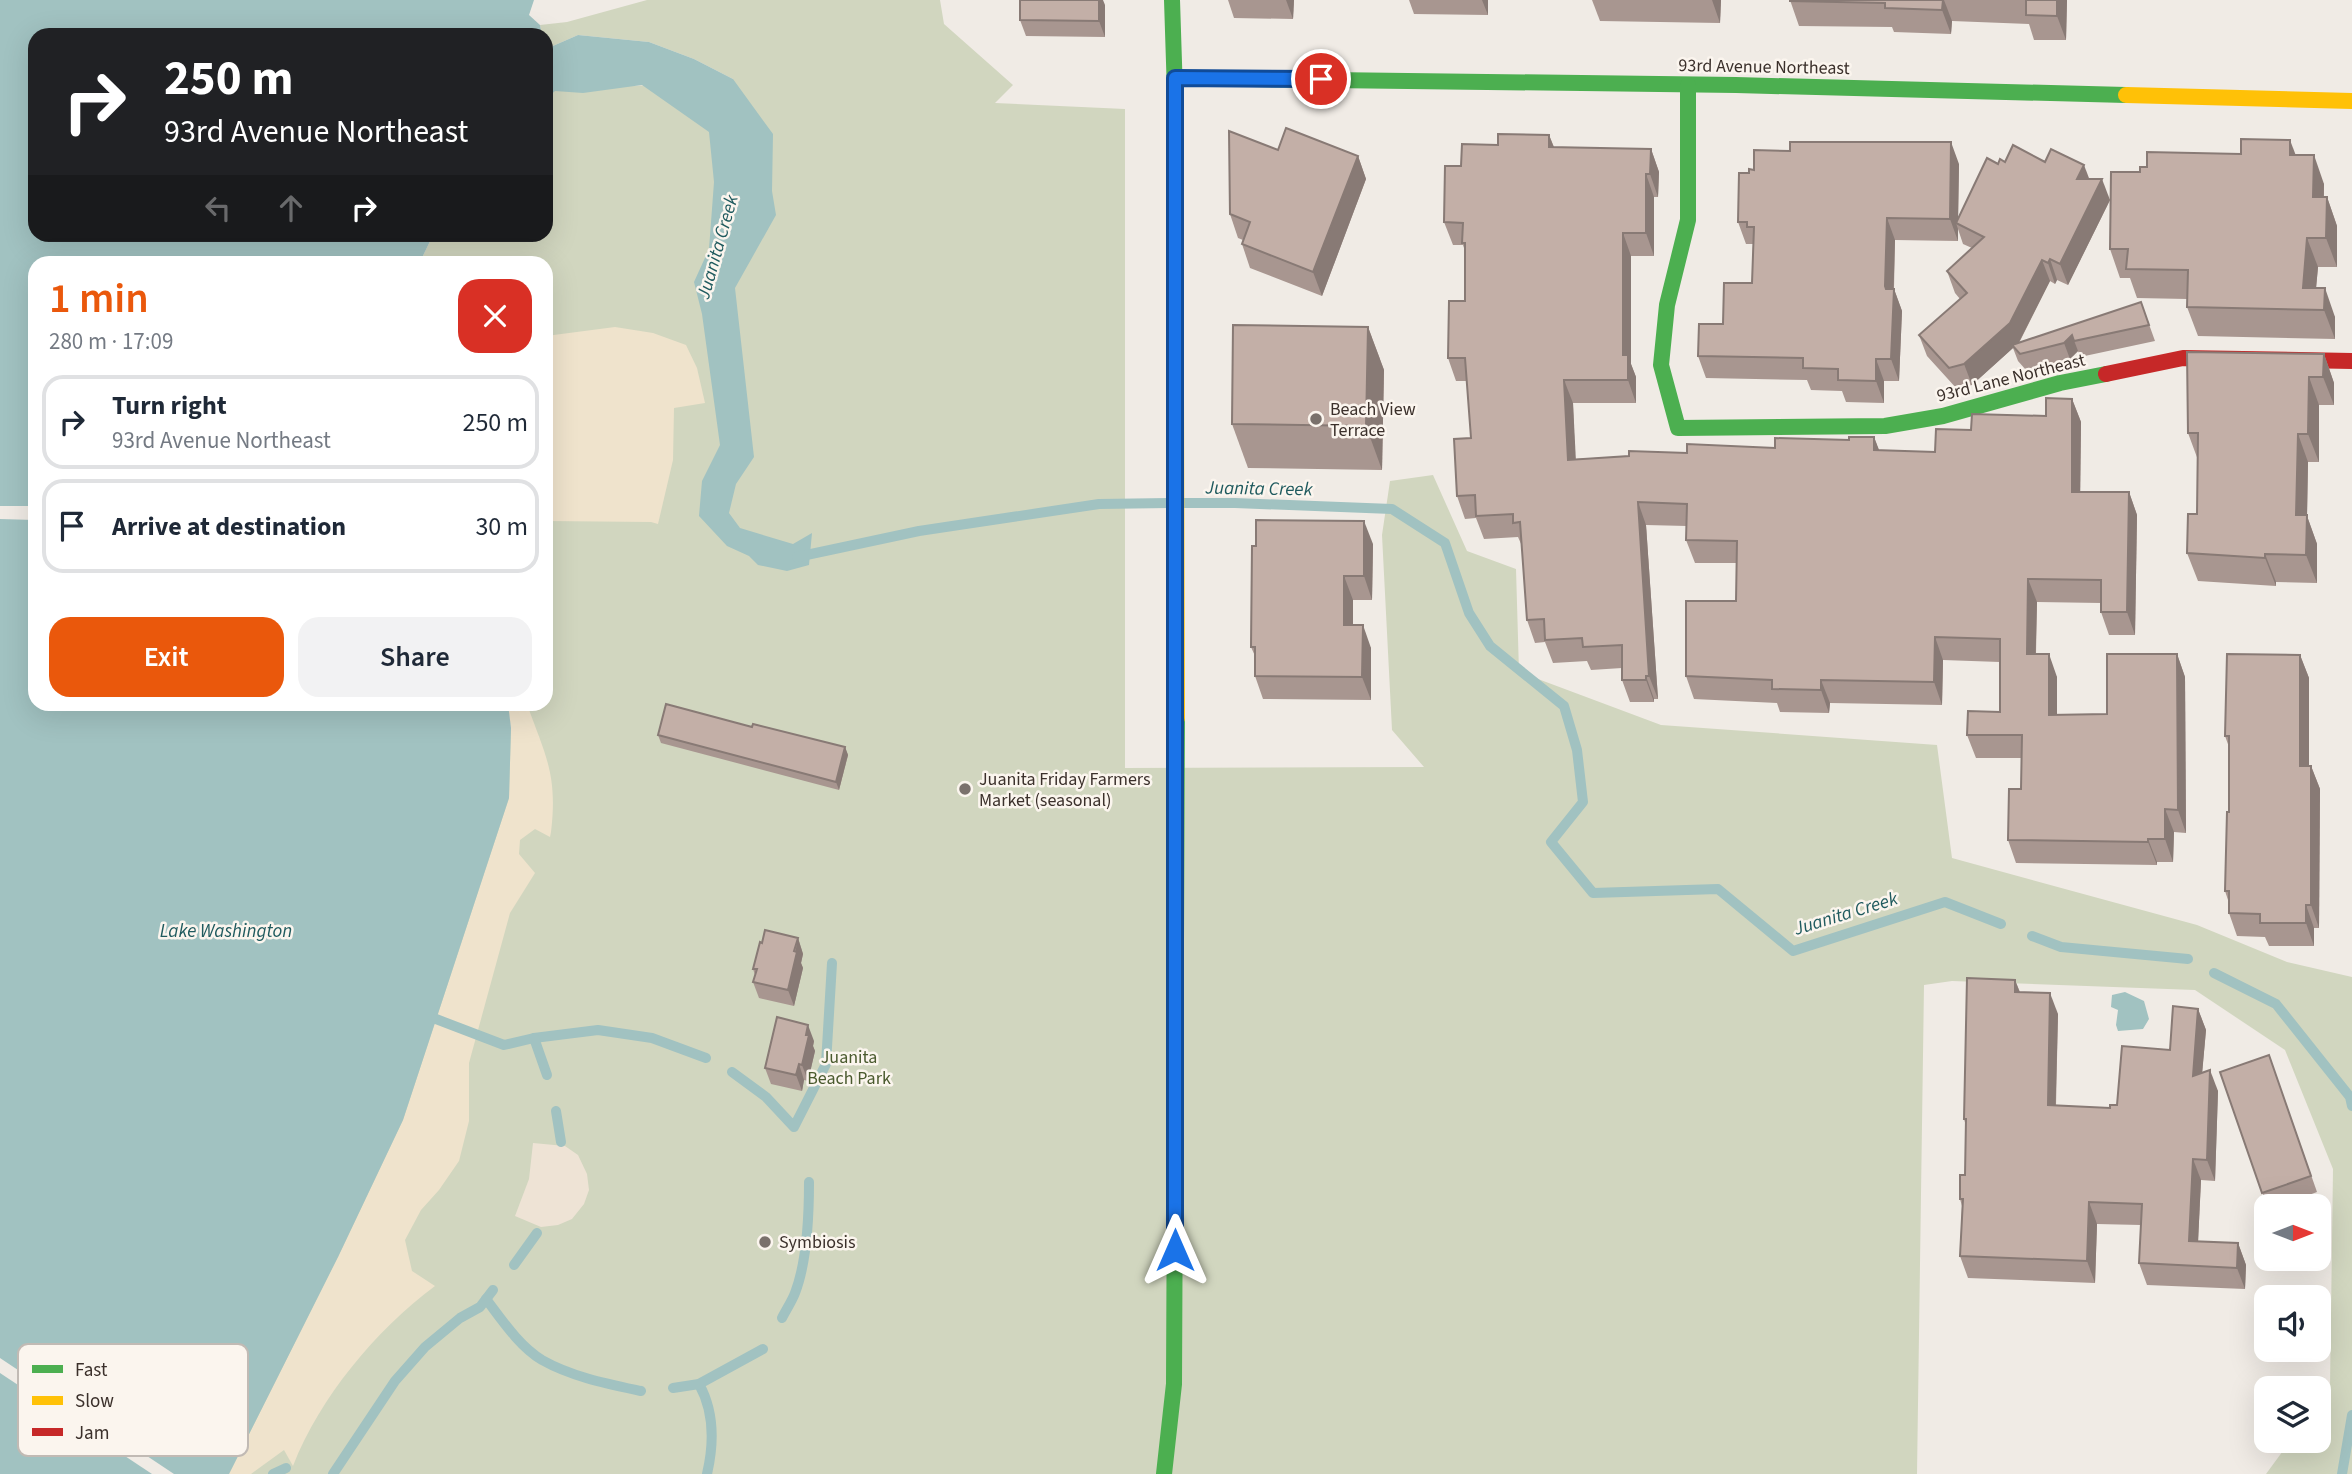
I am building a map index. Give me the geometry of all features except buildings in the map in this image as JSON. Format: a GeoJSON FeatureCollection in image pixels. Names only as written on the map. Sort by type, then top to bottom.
{"type":"FeatureCollection","features":[{"type":"Feature","properties":{"kind":"street"},"geometry":{"type":"LineString","coordinates":[[1164,1474],[1174,1384],[1176,475],[1175,78],[1172,0]]}},
{"type":"Feature","properties":{"kind":"street","name":"93rd Avenue Northeast"},"geometry":{"type":"LineString","coordinates":[[1175,78],[1845,87],[2352,102]]}},
{"type":"Feature","properties":{"kind":"street","name":"93rd Lane Northeast"},"geometry":{"type":"LineString","coordinates":[[1688,85],[1688,220],[1667,305],[1661,365],[1678,428],[1885,426],[1943,416],[2060,383],[2183,358],[2352,361]]}},
{"type":"Feature","properties":{"kind":"green space","name":"Juanita Beach Park"},"geometry":{"type":"Polygon","coordinates":[[[647,0],[940,0],[944,24],[1013,85],[995,103],[1125,109],[1125,768],[1424,767],[1392,730],[1382,535],[1390,481],[1433,475],[1467,551],[1516,569],[1519,672],[1661,725],[1937,745],[1952,858],[2197,925],[2287,962],[2352,977],[2352,1474],[2266,1474],[2281,1453],[2331,1453],[2333,1169],[2285,1050],[2195,990],[1952,981],[1924,985],[1917,1474],[229,1474],[236,1456],[248,1456],[248,1424],[511,728],[509,711],[553,711],[553,256],[423,256],[430,242],[553,242],[553,83],[634,86],[733,79],[694,59],[649,42],[578,35],[553,46],[553,28],[541,28],[540,25],[567,22],[647,0]]]}},
{"type":"Feature","properties":{"kind":"sand"},"geometry":{"type":"Polygon","coordinates":[[[615,327],[653,333],[686,345],[697,368],[705,403],[674,408],[673,460],[658,524],[553,521],[553,335],[615,327]]]}},
{"type":"Feature","properties":{"kind":"sand"},"geometry":{"type":"Polygon","coordinates":[[[509,711],[529,711],[551,779],[551,832],[550,837],[535,829],[520,840],[519,854],[535,873],[510,913],[469,1063],[469,1121],[459,1161],[421,1210],[405,1240],[412,1271],[435,1286],[392,1323],[352,1367],[318,1415],[293,1466],[284,1450],[251,1474],[229,1474],[238,1456],[248,1456],[248,1436],[403,1120],[509,798],[511,728],[509,711]]]}},
{"type":"Feature","properties":{"kind":"shaded area"},"geometry":{"type":"Polygon","coordinates":[[[533,1143],[565,1146],[578,1155],[587,1174],[589,1190],[584,1204],[572,1219],[558,1225],[541,1227],[515,1216],[529,1179],[533,1143]]]}},
{"type":"Feature","properties":{"kind":"water","name":"Lake Washington"},"geometry":{"type":"Polygon","coordinates":[[[0,0],[534,0],[529,15],[541,28],[28,28],[28,242],[430,242],[423,256],[28,256],[28,711],[509,711],[511,728],[509,798],[403,1120],[248,1436],[248,1344],[18,1344],[18,1456],[238,1456],[229,1474],[0,1474],[0,0]]]}},
{"type":"Feature","properties":{"kind":"water"},"geometry":{"type":"Polygon","coordinates":[[[578,35],[649,42],[694,59],[733,79],[773,134],[772,191],[776,215],[735,288],[754,457],[736,484],[729,513],[740,528],[793,544],[812,533],[809,565],[787,571],[758,565],[749,556],[727,546],[699,516],[702,481],[720,445],[702,314],[694,282],[709,249],[714,182],[709,132],[642,85],[583,93],[553,93],[553,46],[578,35]]]}},
{"type":"Feature","properties":{"kind":"water"},"geometry":{"type":"Polygon","coordinates":[[[2125,992],[2144,1001],[2149,1019],[2143,1029],[2118,1031],[2118,1010],[2111,1007],[2112,995],[2125,992]]]}},
{"type":"Feature","properties":{"kind":"pier"},"geometry":{"type":"Polygon","coordinates":[[[0,506],[28,506],[28,520],[0,519],[0,506]]]}},
{"type":"Feature","properties":{"kind":"pier"},"geometry":{"type":"Polygon","coordinates":[[[0,1358],[18,1370],[18,1385],[0,1373],[0,1358]]]}},
{"type":"Feature","properties":{"kind":"pier"},"geometry":{"type":"Polygon","coordinates":[[[125,1456],[147,1456],[174,1474],[152,1474],[125,1456]]]}},
{"type":"Feature","properties":{"kind":"waterway","name":"Juanita Creek"},"geometry":{"type":"LineString","coordinates":[[797,557],[919,531],[1099,504],[1169,503]]}},
{"type":"Feature","properties":{"kind":"waterway","name":"Juanita Creek"},"geometry":{"type":"LineString","coordinates":[[1184,503],[1392,509],[1445,543],[1469,613],[1490,646],[1564,706],[1577,750],[1583,802],[1551,842],[1593,893],[1718,889],[1793,951],[1945,902],[2001,924]]}},
{"type":"Feature","properties":{"kind":"waterway","name":"Juanita Creek"},"geometry":{"type":"LineString","coordinates":[[2032,936],[2061,947],[2188,959]]}},
{"type":"Feature","properties":{"kind":"waterway"},"geometry":{"type":"LineString","coordinates":[[732,1072],[766,1097],[794,1127],[826,1064],[832,963]]}},
{"type":"Feature","properties":{"kind":"waterway","name":"Juanita Creek"},"geometry":{"type":"LineString","coordinates":[[2214,973],[2276,1004],[2350,1097],[2352,1106]]}},
{"type":"Feature","properties":{"kind":"waterway"},"geometry":{"type":"LineString","coordinates":[[436,1019],[504,1045],[534,1038],[598,1030],[652,1038],[706,1058]]}},
{"type":"Feature","properties":{"kind":"waterway"},"geometry":{"type":"LineString","coordinates":[[534,1038],[547,1075]]}},
{"type":"Feature","properties":{"kind":"waterway"},"geometry":{"type":"LineString","coordinates":[[556,1111],[561,1142]]}},
{"type":"Feature","properties":{"kind":"waterway"},"geometry":{"type":"LineString","coordinates":[[782,1318],[795,1293],[805,1253],[809,1182]]}},
{"type":"Feature","properties":{"kind":"waterway"},"geometry":{"type":"LineString","coordinates":[[514,1265],[537,1233]]}},
{"type":"Feature","properties":{"kind":"waterway"},"geometry":{"type":"LineString","coordinates":[[333,1474],[395,1381],[425,1347],[460,1318],[480,1307],[493,1290]]}},
{"type":"Feature","properties":{"kind":"waterway"},"geometry":{"type":"LineString","coordinates":[[486,1299],[518,1340],[542,1360],[603,1383],[641,1391]]}},
{"type":"Feature","properties":{"kind":"waterway"},"geometry":{"type":"LineString","coordinates":[[673,1388],[699,1384],[763,1349]]}},
{"type":"Feature","properties":{"kind":"waterway"},"geometry":{"type":"LineString","coordinates":[[699,1384],[710,1416],[711,1451],[707,1474]]}},
{"type":"Feature","properties":{"kind":"waterway","name":"Juanita Creek"},"geometry":{"type":"LineString","coordinates":[[2342,1474],[2352,1415]]}},
{"type":"Feature","properties":{"kind":"waterway"},"geometry":{"type":"LineString","coordinates":[[273,1474],[286,1468]]}},
{"type":"Feature","properties":{"kind":"traffic: fast"},"geometry":{"type":"LineString","coordinates":[[1172,0],[1176,125],[1176,396]]}},
{"type":"Feature","properties":{"kind":"traffic: fast"},"geometry":{"type":"LineString","coordinates":[[1175,78],[1736,85],[2126,95]]}},
{"type":"Feature","properties":{"kind":"traffic: fast"},"geometry":{"type":"LineString","coordinates":[[1688,85],[1688,220],[1667,305],[1661,365],[1678,428],[1885,426],[1943,416],[2060,383],[2106,374]]}},
{"type":"Feature","properties":{"kind":"traffic: fast"},"geometry":{"type":"LineString","coordinates":[[1164,1474],[1174,1384],[1177,718]]}},
{"type":"Feature","properties":{"kind":"traffic: slow"},"geometry":{"type":"LineString","coordinates":[[2126,95],[2352,101]]}},
{"type":"Feature","properties":{"kind":"traffic: slow"},"geometry":{"type":"LineString","coordinates":[[1176,396],[1177,718]]}},
{"type":"Feature","properties":{"kind":"traffic: jam"},"geometry":{"type":"LineString","coordinates":[[2106,374],[2183,358],[2352,361]]}},
{"type":"Feature","properties":{"kind":"place","name":"Beach View Terrace"},"geometry":{"type":"Point","coordinates":[1316,419]}},
{"type":"Feature","properties":{"kind":"place","name":"Juanita Friday Farmers Market (seasonal)"},"geometry":{"type":"Point","coordinates":[965,789]}},
{"type":"Feature","properties":{"kind":"place","name":"Symbiosis"},"geometry":{"type":"Point","coordinates":[765,1242]}},
{"type":"Feature","properties":{"kind":"route"},"geometry":{"type":"LineString","coordinates":[[1175,1250],[1175,78],[1321,79]]}}]}
